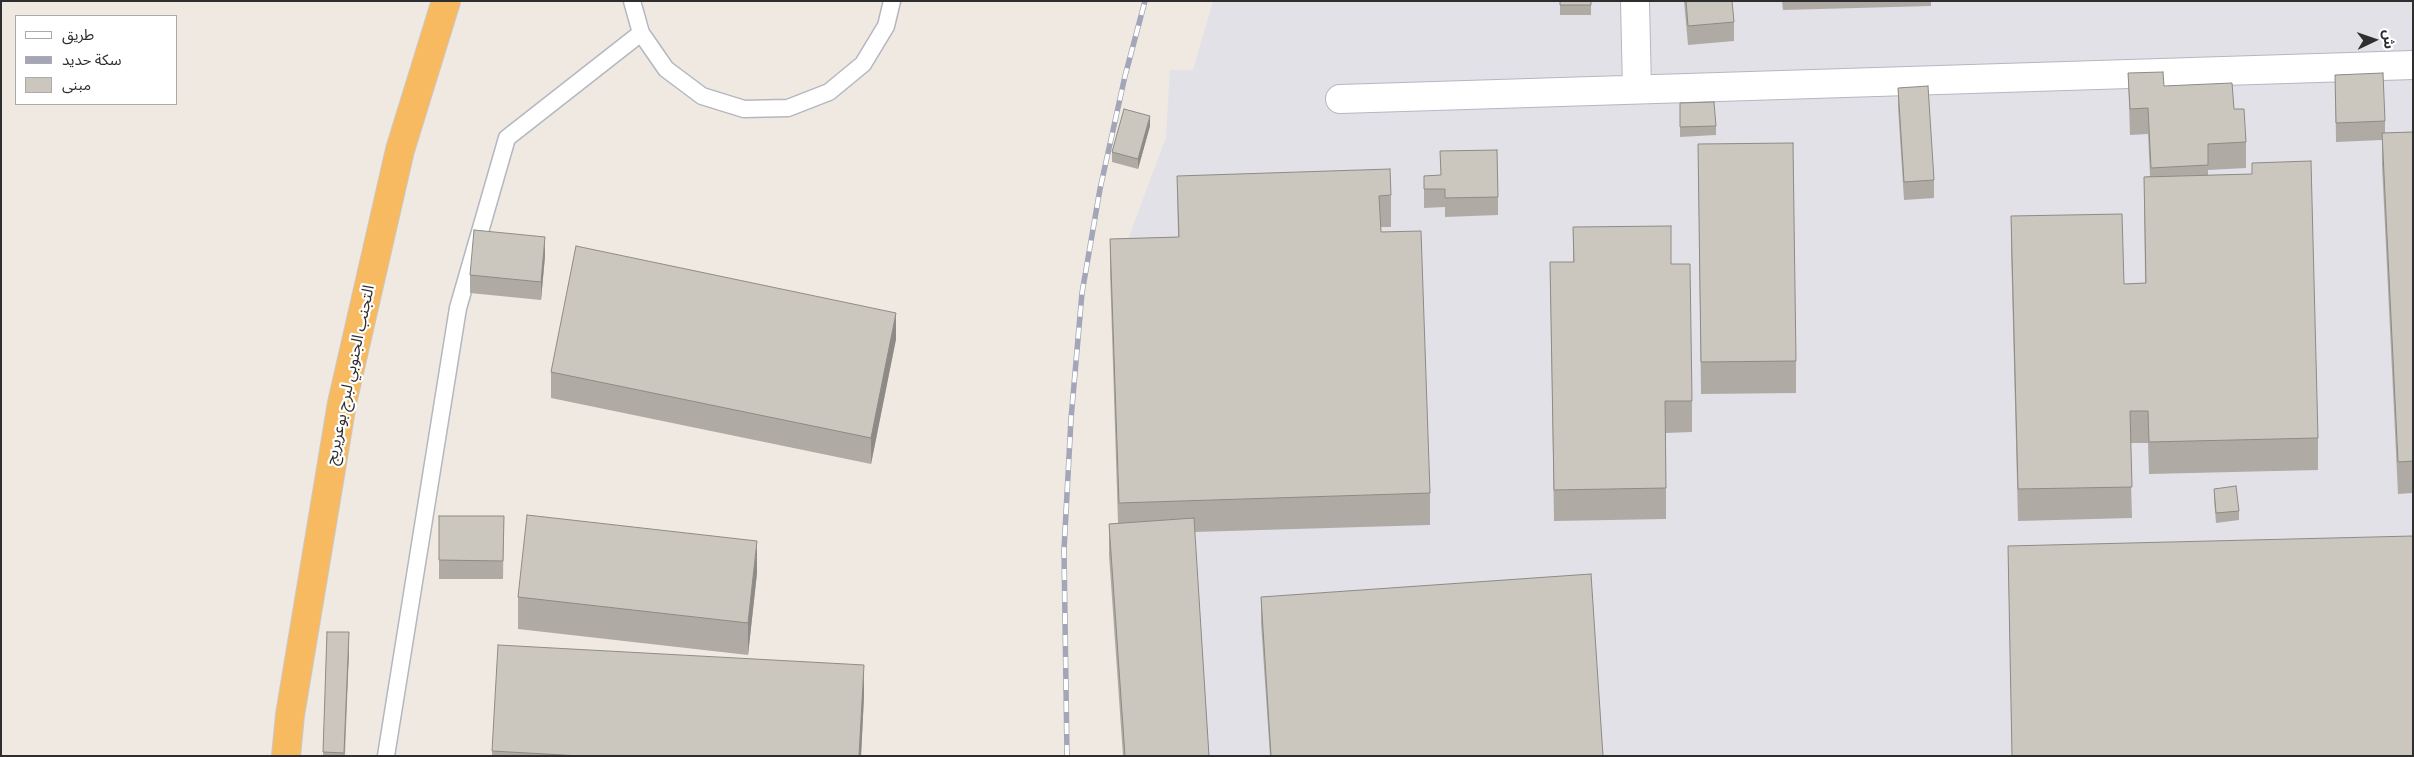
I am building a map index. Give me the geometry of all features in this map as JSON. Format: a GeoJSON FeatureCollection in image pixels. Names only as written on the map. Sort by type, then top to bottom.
{"type":"FeatureCollection","features":[{"type":"Feature","properties":{"kind":"highway","name":"التجنب الجنوبي لبرج بوعريريج"},"geometry":{"type":"LineString","coordinates":[[286,756],[290,715],[342,403],[400,150],[446,1]]}},
{"type":"Feature","properties":{"kind":"street"},"geometry":{"type":"LineString","coordinates":[[1635,1],[1637,90]]}},
{"type":"Feature","properties":{"kind":"street"},"geometry":{"type":"LineString","coordinates":[[1340,99],[2413,65]]}},
{"type":"Feature","properties":{"kind":"lane"},"geometry":{"type":"LineString","coordinates":[[632,1],[641,33],[666,69],[702,96],[744,109],[788,108],[829,92],[863,64],[886,26],[892,1]]}},
{"type":"Feature","properties":{"kind":"lane"},"geometry":{"type":"LineString","coordinates":[[386,756],[458,308],[507,138],[641,33]]}},
{"type":"Feature","properties":{"kind":"shaded area"},"geometry":{"type":"Polygon","coordinates":[[[1213,1],[2413,1],[2413,756],[1173,756],[1123,253],[1166,137],[1170,70],[1193,70],[1213,1]]]}},
{"type":"Feature","properties":{"kind":"building"},"geometry":{"type":"Polygon","coordinates":[[[1560,1],[1591,1],[1591,5],[1560,5],[1560,1]]]}},
{"type":"Feature","properties":{"kind":"building"},"geometry":{"type":"Polygon","coordinates":[[[1686,1],[1732,1],[1734,22],[1688,26],[1686,1]]]}},
{"type":"Feature","properties":{"kind":"building"},"geometry":{"type":"Polygon","coordinates":[[[2163,72],[2164,86],[2232,83],[2234,109],[2244,109],[2246,142],[2208,144],[2208,165],[2151,168],[2148,108],[2130,109],[2128,73],[2163,72]]]}},
{"type":"Feature","properties":{"kind":"building"},"geometry":{"type":"Polygon","coordinates":[[[2383,73],[2385,121],[2336,123],[2335,75],[2383,73]]]}},
{"type":"Feature","properties":{"kind":"building"},"geometry":{"type":"Polygon","coordinates":[[[1928,86],[1934,180],[1904,182],[1898,88],[1928,86]]]}},
{"type":"Feature","properties":{"kind":"building"},"geometry":{"type":"Polygon","coordinates":[[[1714,102],[1716,126],[1680,127],[1680,103],[1714,102]]]}},
{"type":"Feature","properties":{"kind":"building"},"geometry":{"type":"Polygon","coordinates":[[[1124,109],[1150,116],[1138,159],[1112,152],[1124,109]]]}},
{"type":"Feature","properties":{"kind":"building"},"geometry":{"type":"Polygon","coordinates":[[[2413,132],[2413,461],[2398,462],[2382,133],[2413,132]]]}},
{"type":"Feature","properties":{"kind":"building"},"geometry":{"type":"Polygon","coordinates":[[[1793,143],[1796,361],[1701,362],[1698,144],[1793,143]]]}},
{"type":"Feature","properties":{"kind":"building"},"geometry":{"type":"Polygon","coordinates":[[[1497,150],[1498,197],[1445,198],[1445,189],[1424,189],[1424,176],[1441,175],[1440,151],[1497,150]]]}},
{"type":"Feature","properties":{"kind":"building"},"geometry":{"type":"Polygon","coordinates":[[[2311,161],[2318,438],[2149,442],[2148,411],[2130,411],[2132,487],[2018,489],[2011,216],[2122,214],[2124,284],[2146,283],[2144,177],[2252,174],[2252,163],[2311,161]]]}},
{"type":"Feature","properties":{"kind":"building"},"geometry":{"type":"Polygon","coordinates":[[[1390,169],[1391,195],[1379,196],[1381,232],[1421,231],[1430,493],[1119,503],[1110,239],[1179,237],[1177,176],[1390,169]]]}},
{"type":"Feature","properties":{"kind":"building"},"geometry":{"type":"Polygon","coordinates":[[[1671,226],[1671,264],[1690,264],[1692,401],[1665,401],[1666,488],[1554,490],[1550,262],[1574,262],[1573,227],[1671,226]]]}},
{"type":"Feature","properties":{"kind":"building"},"geometry":{"type":"Polygon","coordinates":[[[474,230],[545,237],[541,282],[470,275],[474,230]]]}},
{"type":"Feature","properties":{"kind":"building"},"geometry":{"type":"Polygon","coordinates":[[[576,246],[896,313],[871,438],[551,372],[576,246]]]}},
{"type":"Feature","properties":{"kind":"building"},"geometry":{"type":"Polygon","coordinates":[[[2236,486],[2239,511],[2216,513],[2214,489],[2236,486]]]}},
{"type":"Feature","properties":{"kind":"building"},"geometry":{"type":"Polygon","coordinates":[[[527,515],[757,541],[748,623],[518,597],[527,515]]]}},
{"type":"Feature","properties":{"kind":"building"},"geometry":{"type":"Polygon","coordinates":[[[439,516],[504,516],[503,561],[439,560],[439,516]]]}},
{"type":"Feature","properties":{"kind":"building"},"geometry":{"type":"Polygon","coordinates":[[[1194,518],[1209,756],[1125,756],[1109,524],[1194,518]]]}},
{"type":"Feature","properties":{"kind":"building"},"geometry":{"type":"Polygon","coordinates":[[[2413,536],[2413,756],[2012,756],[2008,546],[2413,536]]]}},
{"type":"Feature","properties":{"kind":"building"},"geometry":{"type":"Polygon","coordinates":[[[1591,574],[1603,756],[1271,756],[1261,597],[1591,574]]]}},
{"type":"Feature","properties":{"kind":"building"},"geometry":{"type":"Polygon","coordinates":[[[327,632],[349,632],[344,753],[323,752],[327,632]]]}},
{"type":"Feature","properties":{"kind":"building"},"geometry":{"type":"Polygon","coordinates":[[[498,645],[864,665],[859,756],[581,756],[492,751],[498,645]]]}},
{"type":"Feature","properties":{"kind":"railway"},"geometry":{"type":"LineString","coordinates":[[1067,756],[1064,550],[1071,419],[1082,293],[1100,189],[1125,76],[1145,1]]}}]}
